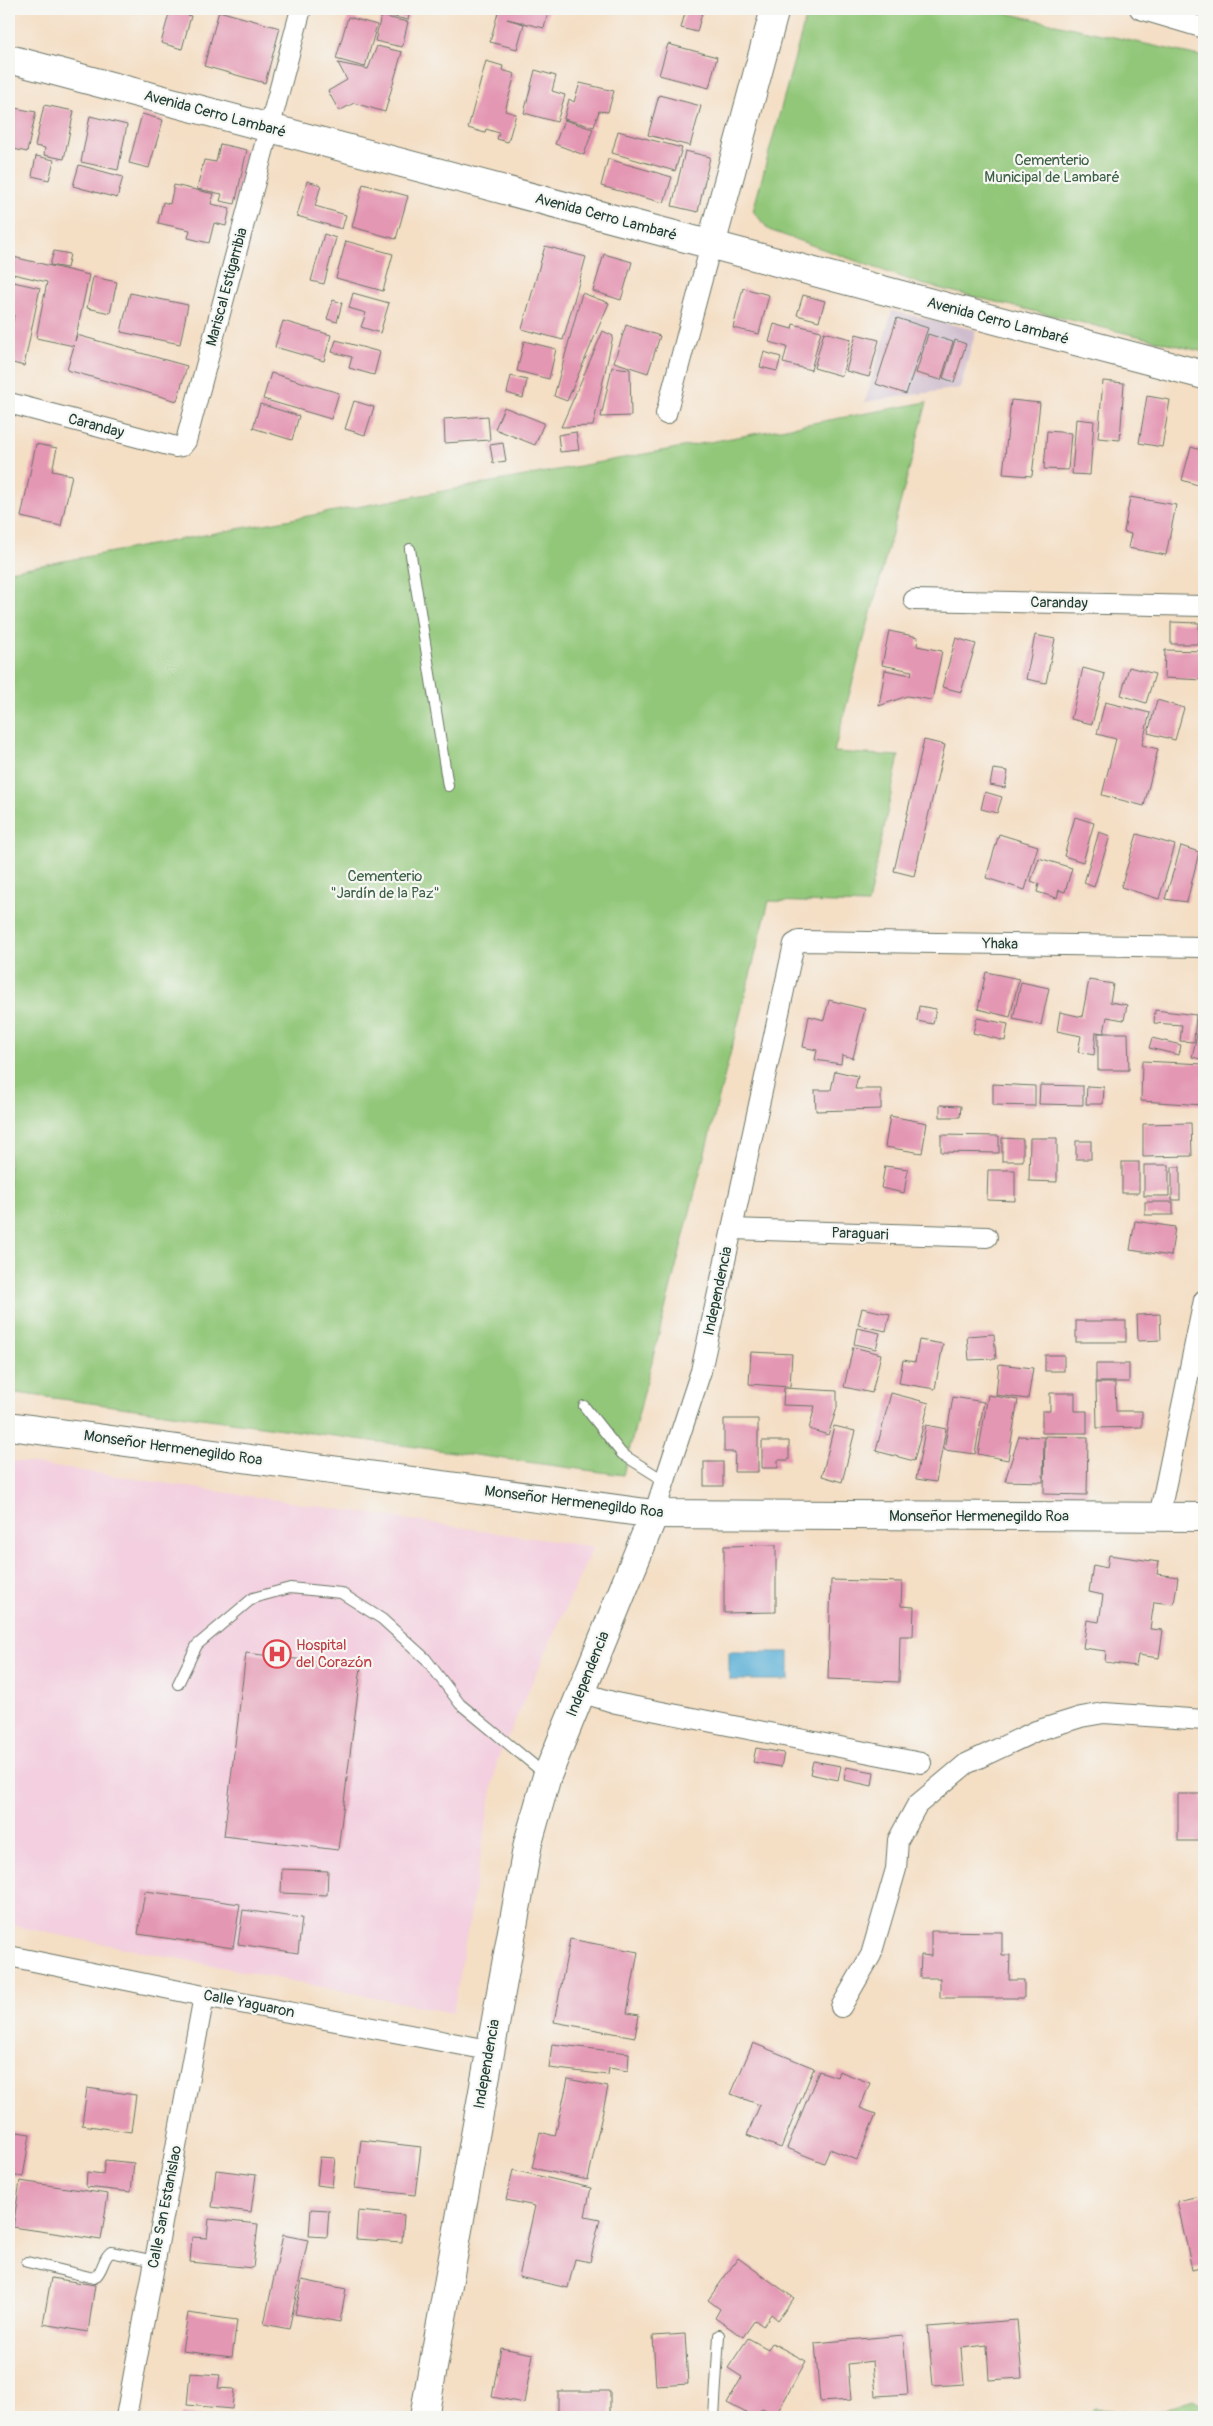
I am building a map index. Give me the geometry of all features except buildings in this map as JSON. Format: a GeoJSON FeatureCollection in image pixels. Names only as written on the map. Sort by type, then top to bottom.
{"type":"FeatureCollection","features":[{"type":"Feature","properties":{"kind":"street","name":"Mariscal Estigarribia"},"geometry":{"type":"LineString","coordinates":[[182,446],[186,441],[302,9]]}},
{"type":"Feature","properties":{"kind":"street"},"geometry":{"type":"LineString","coordinates":[[666,414],[775,9]]}},
{"type":"Feature","properties":{"kind":"street"},"geometry":{"type":"LineString","coordinates":[[1140,9],[1204,28]]}},
{"type":"Feature","properties":{"kind":"street","name":"Avenida Cerro Lambaré"},"geometry":{"type":"LineString","coordinates":[[9,58],[1204,375]]}},
{"type":"Feature","properties":{"kind":"street","name":"Caranday"},"geometry":{"type":"LineString","coordinates":[[9,403],[176,447],[182,446]]}},
{"type":"Feature","properties":{"kind":"street","name":"Caranday"},"geometry":{"type":"LineString","coordinates":[[914,600],[1204,606]]}},
{"type":"Feature","properties":{"kind":"street","name":"Yhaka"},"geometry":{"type":"LineString","coordinates":[[796,942],[1204,947]]}},
{"type":"Feature","properties":{"kind":"street","name":"Independencia"},"geometry":{"type":"LineString","coordinates":[[424,2417],[528,1843],[547,1776],[654,1514],[701,1372],[794,944],[796,942]]}},
{"type":"Feature","properties":{"kind":"street","name":"Paraguari"},"geometry":{"type":"LineString","coordinates":[[732,1229],[987,1237]]}},
{"type":"Feature","properties":{"kind":"street"},"geometry":{"type":"LineString","coordinates":[[1159,1517],[1204,1300]]}},
{"type":"Feature","properties":{"kind":"street","name":"Monseñor Hermenegildo Roa"},"geometry":{"type":"LineString","coordinates":[[9,1426],[654,1514],[1204,1517]]}},
{"type":"Feature","properties":{"kind":"street"},"geometry":{"type":"LineString","coordinates":[[580,1692],[616,1703],[921,1763]]}},
{"type":"Feature","properties":{"kind":"street"},"geometry":{"type":"LineString","coordinates":[[841,2007],[870,1955],[896,1868],[898,1840],[917,1805],[966,1764],[1036,1731],[1081,1717],[1104,1713],[1204,1720]]}},
{"type":"Feature","properties":{"kind":"street","name":"Calle Yaguaron"},"geometry":{"type":"LineString","coordinates":[[9,1956],[204,1996],[489,2050]]}},
{"type":"Feature","properties":{"kind":"street","name":"Calle San Estanislao"},"geometry":{"type":"LineString","coordinates":[[126,2417],[204,1996]]}},
{"type":"Feature","properties":{"kind":"lane"},"geometry":{"type":"LineString","coordinates":[[410,549],[448,786]]}},
{"type":"Feature","properties":{"kind":"lane"},"geometry":{"type":"LineString","coordinates":[[584,1406],[622,1454],[665,1481]]}},
{"type":"Feature","properties":{"kind":"lane"},"geometry":{"type":"LineString","coordinates":[[178,1684],[197,1645],[253,1598],[290,1588],[341,1593],[382,1619],[426,1659],[460,1704],[547,1776]]}},
{"type":"Feature","properties":{"kind":"lane"},"geometry":{"type":"LineString","coordinates":[[27,2262],[94,2278],[99,2274],[107,2255],[111,2252],[155,2261]]}},
{"type":"Feature","properties":{"kind":"lane"},"geometry":{"type":"LineString","coordinates":[[714,2417],[719,2335]]}},
{"type":"Feature","properties":{"kind":"shaded area"},"geometry":{"type":"Polygon","coordinates":[[[892,311],[976,330],[960,388],[865,402],[892,311]]]}},
{"type":"Feature","properties":{"kind":"shaded area","name":"Hospital del Corazón"},"geometry":{"type":"Polygon","coordinates":[[[9,1460],[593,1547],[497,1761],[453,2013],[9,1925],[9,1460]]]}},
{"type":"Feature","properties":{"kind":"green space","name":"Cementerio Municipal de Lambaré"},"geometry":{"type":"Polygon","coordinates":[[[808,9],[988,9],[1204,57],[1204,352],[921,284],[769,230],[753,211],[808,9]]]}},
{"type":"Feature","properties":{"kind":"green space","name":"Cementerio \"Jardín de la Paz\""},"geometry":{"type":"Polygon","coordinates":[[[927,402],[834,752],[899,756],[868,904],[769,901],[623,1475],[9,1392],[9,571],[927,402]]]}},
{"type":"Feature","properties":{"kind":"green space"},"geometry":{"type":"Polygon","coordinates":[[[1193,2399],[1204,2405],[1204,2417],[1089,2417],[1094,2409],[1151,2413],[1193,2399]]]}},
{"type":"Feature","properties":{"kind":"water"},"geometry":{"type":"Polygon","coordinates":[[[729,1652],[789,1652],[789,1680],[729,1680],[729,1652]]]}},
{"type":"Feature","properties":{"kind":"place","name":"Hospital del Corazón"},"geometry":{"type":"Point","coordinates":[277,1654]}}]}
